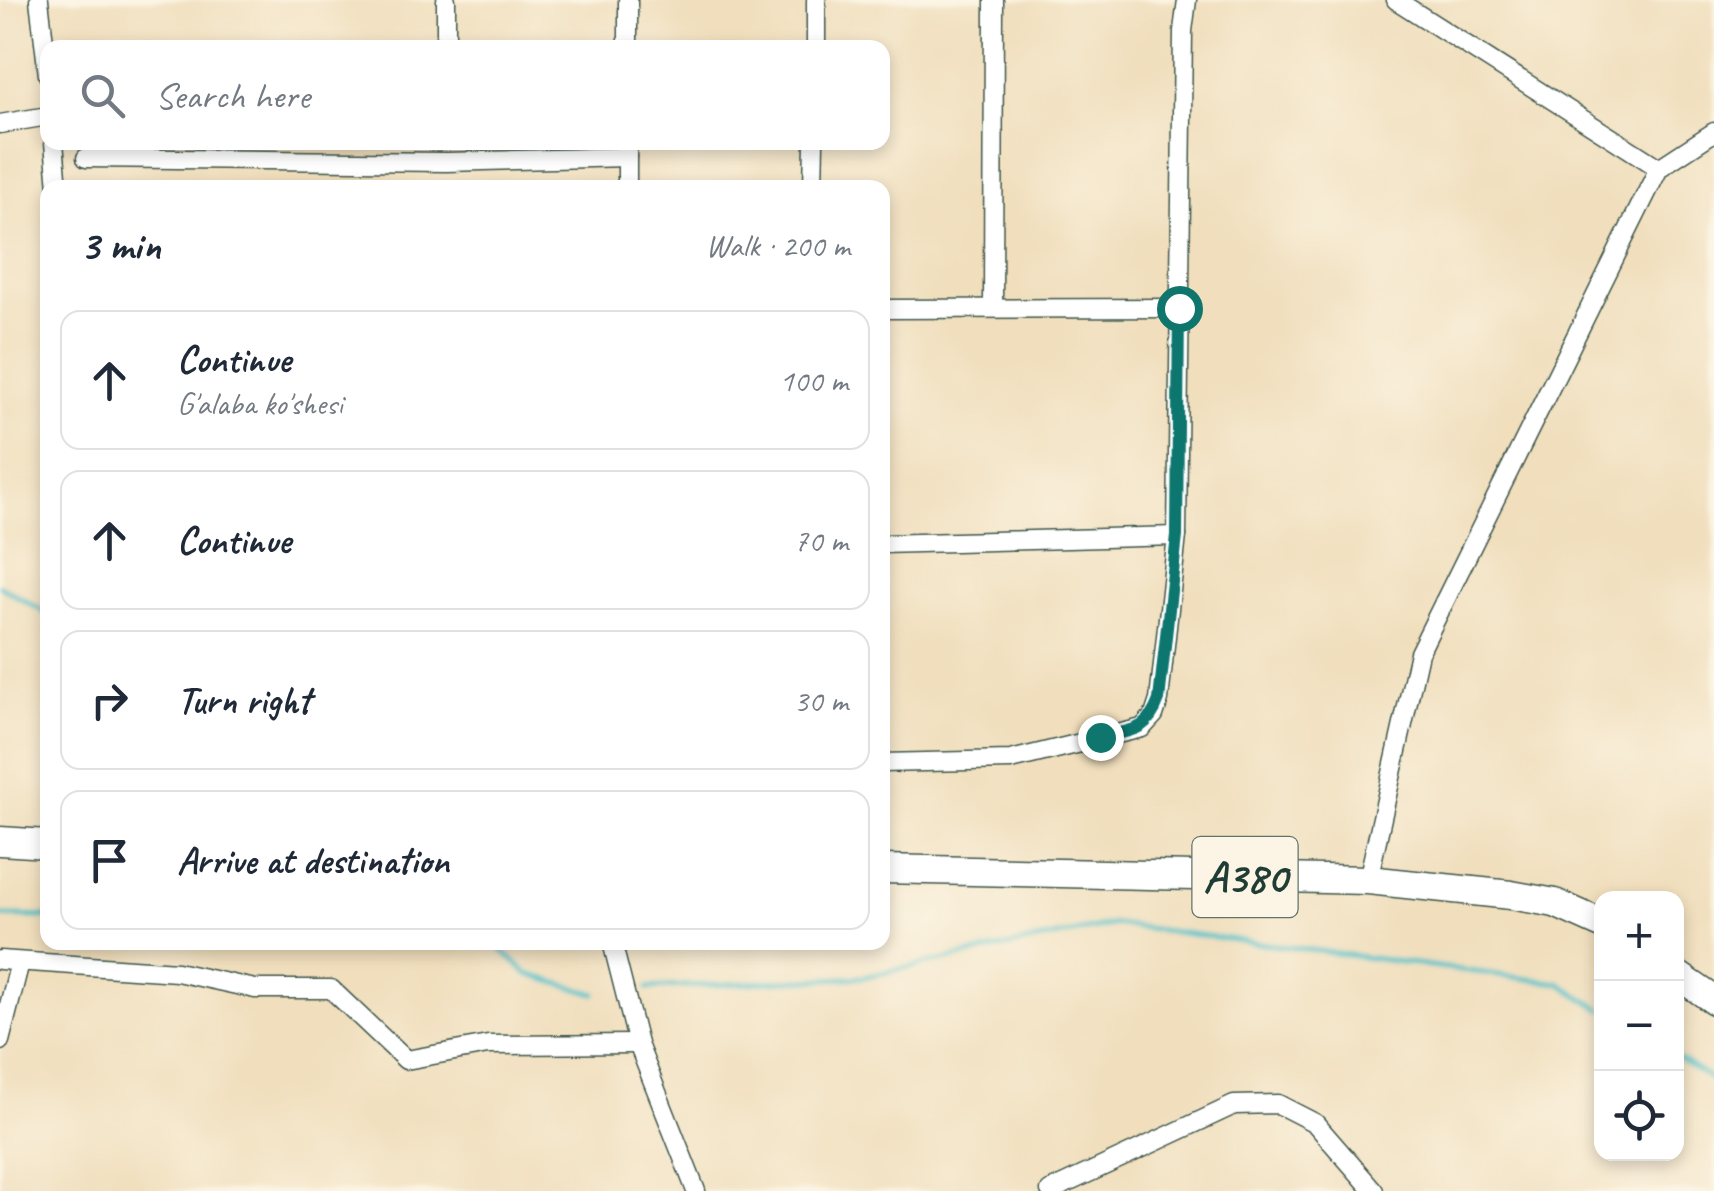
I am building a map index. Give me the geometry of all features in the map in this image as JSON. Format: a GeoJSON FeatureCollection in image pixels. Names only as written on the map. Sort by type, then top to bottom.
{"type":"FeatureCollection","features":[{"type":"Feature","properties":{"kind":"highway"},"geometry":{"type":"LineString","coordinates":[[0,842],[40,844]]}},
{"type":"Feature","properties":{"kind":"highway","name":"A380"},"geometry":{"type":"LineString","coordinates":[[890,869],[1368,880],[1510,894],[1555,903],[1594,920]]}},
{"type":"Feature","properties":{"kind":"highway"},"geometry":{"type":"LineString","coordinates":[[1684,979],[1714,1000]]}},
{"type":"Feature","properties":{"kind":"street"},"geometry":{"type":"LineString","coordinates":[[39,0],[44,40]]}},
{"type":"Feature","properties":{"kind":"street"},"geometry":{"type":"LineString","coordinates":[[446,0],[446,40]]}},
{"type":"Feature","properties":{"kind":"street"},"geometry":{"type":"LineString","coordinates":[[628,0],[628,40]]}},
{"type":"Feature","properties":{"kind":"street"},"geometry":{"type":"LineString","coordinates":[[816,0],[816,40]]}},
{"type":"Feature","properties":{"kind":"street"},"geometry":{"type":"LineString","coordinates":[[993,308],[994,0]]}},
{"type":"Feature","properties":{"kind":"street"},"geometry":{"type":"LineString","coordinates":[[890,763],[1012,760],[1142,728],[1154,715],[1159,700],[1177,536],[1183,51],[1187,0]]}},
{"type":"Feature","properties":{"kind":"street"},"geometry":{"type":"LineString","coordinates":[[1396,0],[1659,168]]}},
{"type":"Feature","properties":{"kind":"street"},"geometry":{"type":"LineString","coordinates":[[0,124],[40,117]]}},
{"type":"Feature","properties":{"kind":"street"},"geometry":{"type":"LineString","coordinates":[[1368,880],[1419,653],[1659,168],[1714,132]]}},
{"type":"Feature","properties":{"kind":"street"},"geometry":{"type":"LineString","coordinates":[[55,150],[57,180]]}},
{"type":"Feature","properties":{"kind":"street"},"geometry":{"type":"LineString","coordinates":[[86,158],[627,150],[627,180]]}},
{"type":"Feature","properties":{"kind":"street"},"geometry":{"type":"LineString","coordinates":[[813,180],[814,150]]}},
{"type":"Feature","properties":{"kind":"street"},"geometry":{"type":"LineString","coordinates":[[890,310],[1179,308]]}},
{"type":"Feature","properties":{"kind":"street"},"geometry":{"type":"LineString","coordinates":[[890,544],[1177,536]]}},
{"type":"Feature","properties":{"kind":"street"},"geometry":{"type":"LineString","coordinates":[[614,950],[638,1044],[696,1191]]}},
{"type":"Feature","properties":{"kind":"street"},"geometry":{"type":"LineString","coordinates":[[0,960],[177,972],[255,989],[330,989],[406,1060],[488,1045],[638,1044]]}},
{"type":"Feature","properties":{"kind":"street"},"geometry":{"type":"LineString","coordinates":[[0,1042],[20,962]]}},
{"type":"Feature","properties":{"kind":"street"},"geometry":{"type":"LineString","coordinates":[[1050,1191],[1234,1105],[1278,1104],[1316,1122],[1374,1191]]}},
{"type":"Feature","properties":{"kind":"waterway"},"geometry":{"type":"LineString","coordinates":[[0,586],[40,609]]}},
{"type":"Feature","properties":{"kind":"waterway"},"geometry":{"type":"LineString","coordinates":[[0,916],[40,917]]}},
{"type":"Feature","properties":{"kind":"waterway"},"geometry":{"type":"LineString","coordinates":[[648,988],[863,977],[1115,924],[1559,983],[1594,1005]]}},
{"type":"Feature","properties":{"kind":"waterway"},"geometry":{"type":"LineString","coordinates":[[502,950],[528,974],[595,994]]}},
{"type":"Feature","properties":{"kind":"waterway"},"geometry":{"type":"LineString","coordinates":[[1684,1062],[1714,1081]]}},
{"type":"Feature","properties":{"kind":"route"},"geometry":{"type":"LineString","coordinates":[[1100,737],[1142,728],[1154,715],[1159,700],[1177,536],[1179,308]]}}]}
